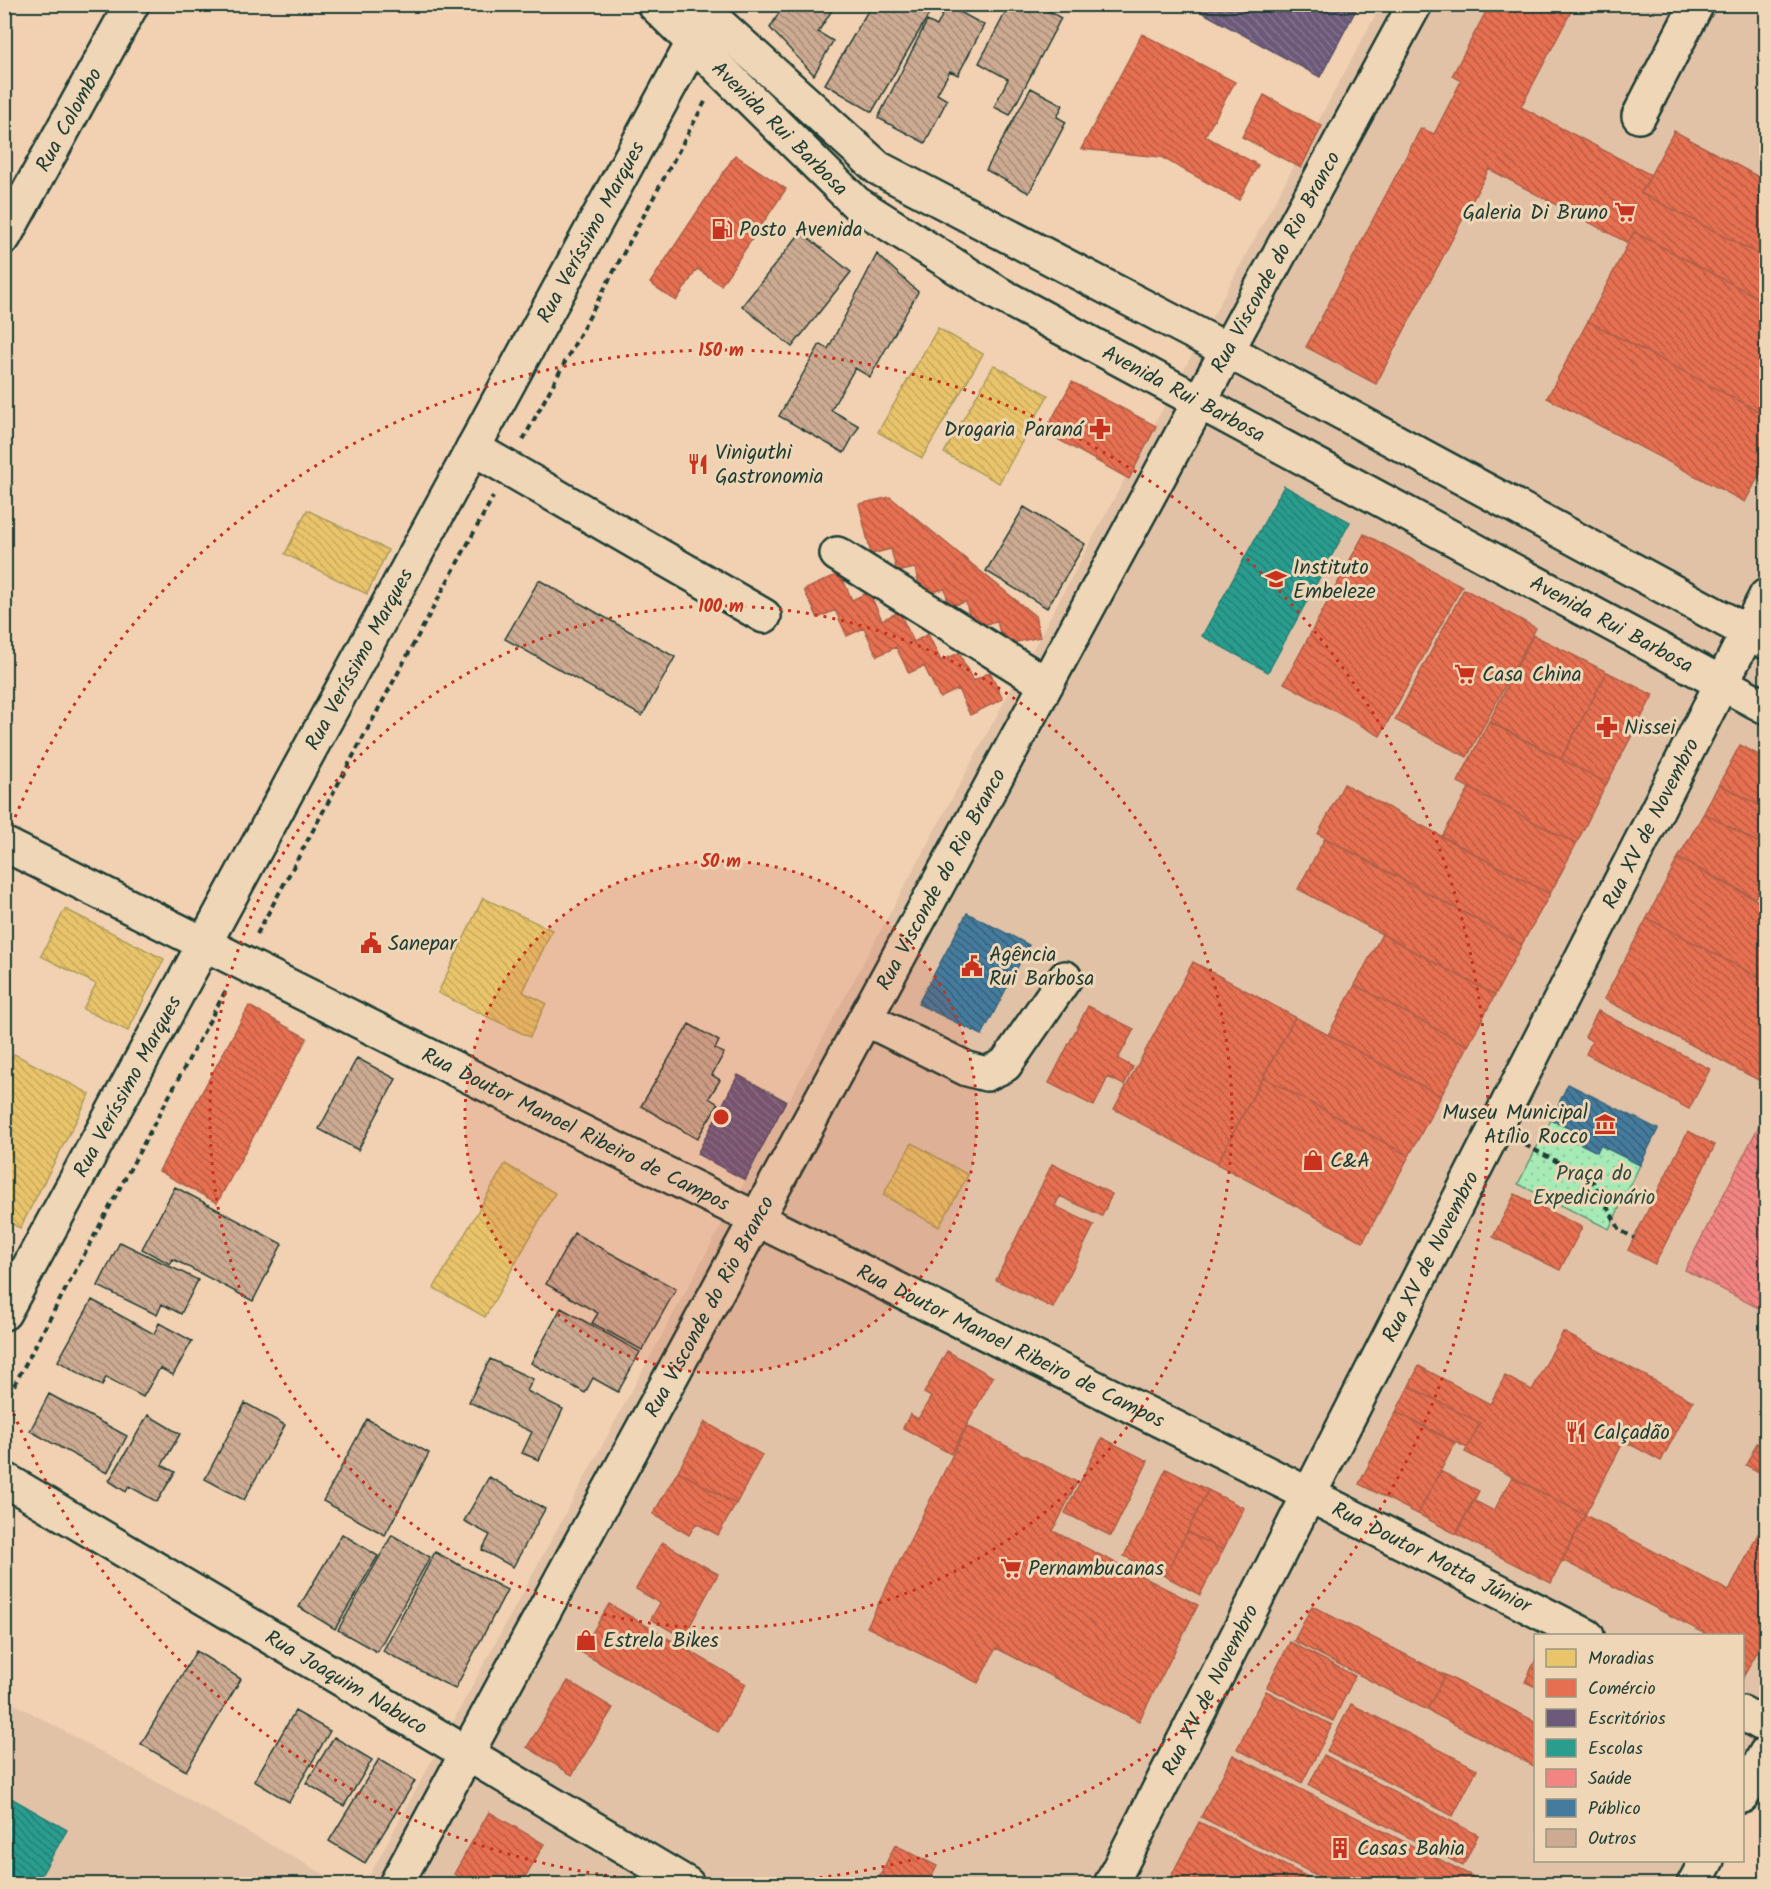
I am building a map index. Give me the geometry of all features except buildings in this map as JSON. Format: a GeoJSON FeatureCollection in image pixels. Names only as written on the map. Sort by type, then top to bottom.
{"type":"FeatureCollection","features":[{"type":"Feature","properties":{"kind":"main road","name":"Rua Colombo"},"geometry":{"type":"LineString","coordinates":[[4,237],[132,4]]}},
{"type":"Feature","properties":{"kind":"main road","name":"Avenida Rui Barbosa"},"geometry":{"type":"LineString","coordinates":[[654,4],[703,17],[878,168],[1228,350],[1757,637]]}},
{"type":"Feature","properties":{"kind":"main road","name":"Rua Visconde do Rio Branco"},"geometry":{"type":"LineString","coordinates":[[396,1884],[1415,4]]}},
{"type":"Feature","properties":{"kind":"main road"},"geometry":{"type":"LineString","coordinates":[[1639,116],[1698,4]]}},
{"type":"Feature","properties":{"kind":"main road","name":"Avenida Rui Barbosa"},"geometry":{"type":"LineString","coordinates":[[703,17],[856,203],[999,294],[1767,707]]}},
{"type":"Feature","properties":{"kind":"main road","name":"Rua Veríssimo Marques"},"geometry":{"type":"LineString","coordinates":[[4,1313],[473,448],[703,17]]}},
{"type":"Feature","properties":{"kind":"main road"},"geometry":{"type":"LineString","coordinates":[[473,448],[764,616]]}},
{"type":"Feature","properties":{"kind":"main road"},"geometry":{"type":"LineString","coordinates":[[837,554],[1046,684]]}},
{"type":"Feature","properties":{"kind":"main road","name":"Rua XV de Novembro"},"geometry":{"type":"LineString","coordinates":[[1111,1884],[1309,1496],[1397,1295],[1495,1129],[1722,683],[1757,637],[1767,596]]}},
{"type":"Feature","properties":{"kind":"main road","name":"Rua Doutor Manoel Ribeiro de Campos"},"geometry":{"type":"LineString","coordinates":[[4,844],[1309,1496]]}},
{"type":"Feature","properties":{"kind":"main road"},"geometry":{"type":"LineString","coordinates":[[866,1018],[967,1070],[986,1074],[1005,1065],[1065,978]]}},
{"type":"Feature","properties":{"kind":"main road","name":"Rua Joaquim Nabuco"},"geometry":{"type":"LineString","coordinates":[[4,1479],[687,1884]]}},
{"type":"Feature","properties":{"kind":"main road","name":"Rua Doutor Motta Júnior"},"geometry":{"type":"LineString","coordinates":[[1309,1496],[1585,1634]]}},
{"type":"Feature","properties":{"kind":"main road"},"geometry":{"type":"LineString","coordinates":[[1744,1714],[1767,1726]]}},
{"type":"Feature","properties":{"kind":"main road"},"geometry":{"type":"LineString","coordinates":[[1744,1794],[1767,1753]]}},
{"type":"Feature","properties":{"kind":"main road"},"geometry":{"type":"LineString","coordinates":[[1694,1884],[1706,1862]]}},
{"type":"Feature","properties":{"kind":"path"},"geometry":{"type":"LineString","coordinates":[[4,1404],[225,992]]}},
{"type":"Feature","properties":{"kind":"path"},"geometry":{"type":"LineString","coordinates":[[1495,1129],[1592,1180],[1620,1230],[1634,1238]]}},
{"type":"Feature","properties":{"kind":"shaded area"},"geometry":{"type":"Polygon","coordinates":[[[1381,5],[1766,5],[1766,1731],[1744,1772],[1744,1634],[1534,1634],[1534,1862],[1693,1862],[1681,1884],[365,1884],[1381,5]]]}},
{"type":"Feature","properties":{"kind":"shaded area"},"geometry":{"type":"Polygon","coordinates":[[[4,1698],[342,1884],[36,1884],[67,1830],[5,1794],[4,1698]]]}},
{"type":"Feature","properties":{"kind":"green space","name":"Praça do Expedicionário"},"geometry":{"type":"Polygon","coordinates":[[[1551,1120],[1579,1133],[1597,1151],[1600,1145],[1640,1165],[1609,1229],[1518,1184],[1551,1120]]]}},
{"type":"Feature","properties":{"kind":"place","name":"Galeria Di Bruno"},"geometry":{"type":"Point","coordinates":[1625,212]}},
{"type":"Feature","properties":{"kind":"place","name":"Posto Avenida"},"geometry":{"type":"Point","coordinates":[722,229]}},
{"type":"Feature","properties":{"kind":"place","name":"Drogaria Paraná"},"geometry":{"type":"Point","coordinates":[1100,429]}},
{"type":"Feature","properties":{"kind":"place","name":"Viniguthi Gastronomia"},"geometry":{"type":"Point","coordinates":[698,464]}},
{"type":"Feature","properties":{"kind":"place","name":"Instituto Embeleze"},"geometry":{"type":"Point","coordinates":[1276,579]}},
{"type":"Feature","properties":{"kind":"place","name":"Casa China"},"geometry":{"type":"Point","coordinates":[1465,674]}},
{"type":"Feature","properties":{"kind":"place","name":"Nissei"},"geometry":{"type":"Point","coordinates":[1607,727]}},
{"type":"Feature","properties":{"kind":"place","name":"Sanepar"},"geometry":{"type":"Point","coordinates":[371,943]}},
{"type":"Feature","properties":{"kind":"place","name":"Agência Rui Barbosa"},"geometry":{"type":"Point","coordinates":[972,966]}},
{"type":"Feature","properties":{"kind":"place","name":"Museu Municipal Atílio Rocco"},"geometry":{"type":"Point","coordinates":[1605,1124]}},
{"type":"Feature","properties":{"kind":"place","name":"C&A"},"geometry":{"type":"Point","coordinates":[1313,1160]}},
{"type":"Feature","properties":{"kind":"place","name":"Calçadão"},"geometry":{"type":"Point","coordinates":[1576,1432]}},
{"type":"Feature","properties":{"kind":"place","name":"Pernambucanas"},"geometry":{"type":"Point","coordinates":[1011,1568]}},
{"type":"Feature","properties":{"kind":"place","name":"Estrela Bikes"},"geometry":{"type":"Point","coordinates":[586,1640]}},
{"type":"Feature","properties":{"kind":"place","name":"Casas Bahia"},"geometry":{"type":"Point","coordinates":[1340,1848]}}]}
